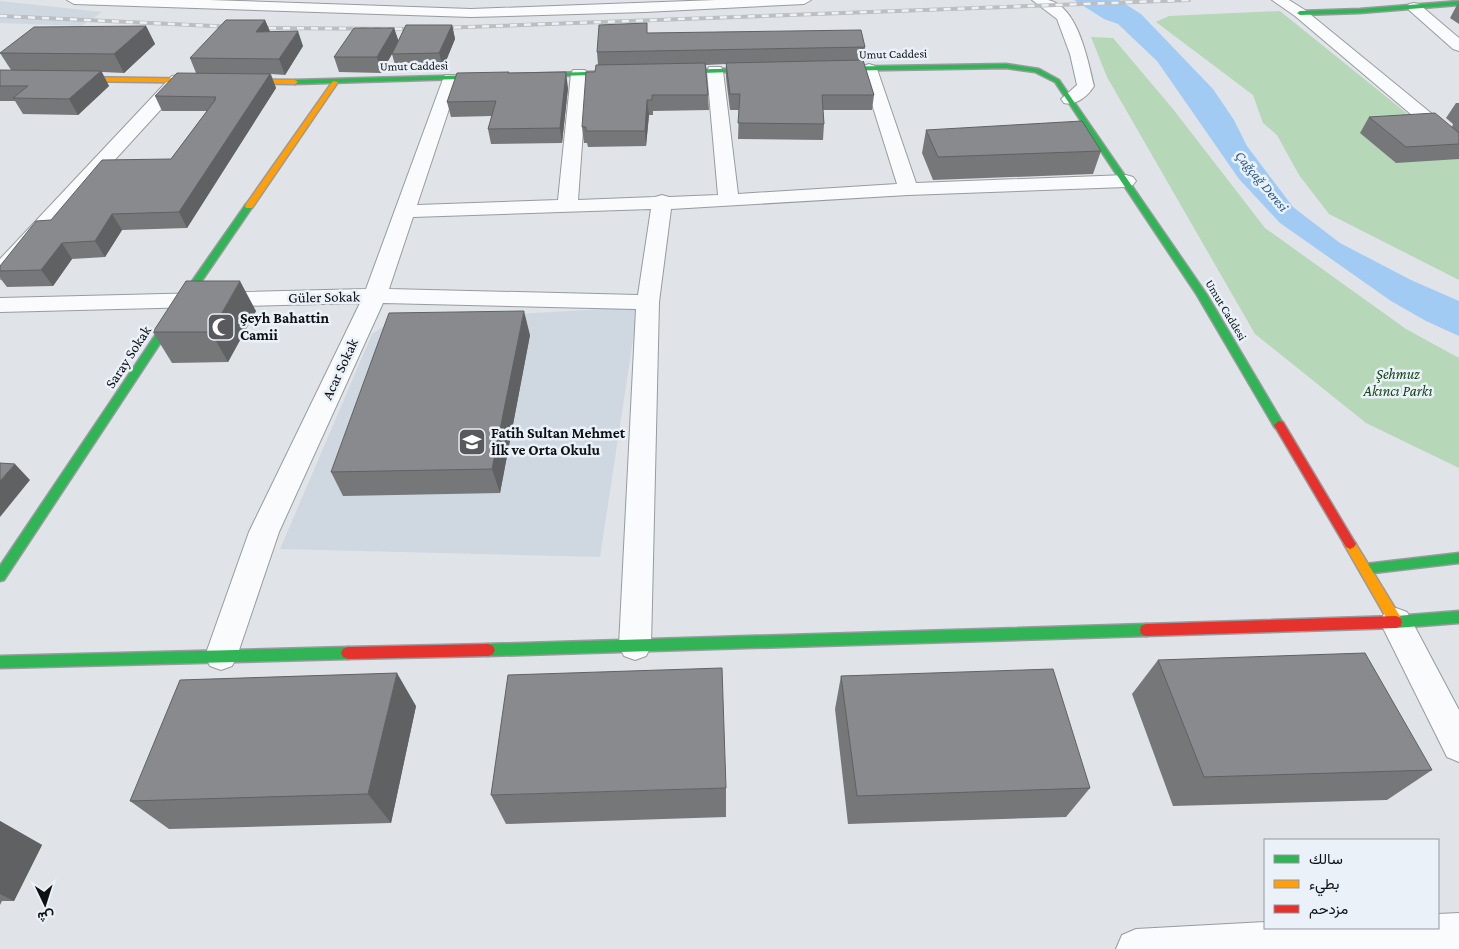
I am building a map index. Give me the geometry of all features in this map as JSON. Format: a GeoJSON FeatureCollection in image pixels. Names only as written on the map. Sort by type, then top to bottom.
{"type":"FeatureCollection","features":[{"type":"Feature","properties":{"kind":"street"},"geometry":{"type":"LineString","coordinates":[[74,0],[472,13],[644,8],[804,0]]}},
{"type":"Feature","properties":{"kind":"street"},"geometry":{"type":"LineString","coordinates":[[1039,0],[1064,17],[1078,54],[1086,86],[1070,99]]}},
{"type":"Feature","properties":{"kind":"street"},"geometry":{"type":"LineString","coordinates":[[1279,0],[1300,14],[1459,145]]}},
{"type":"Feature","properties":{"kind":"street"},"geometry":{"type":"LineString","coordinates":[[1300,14],[1459,2]]}},
{"type":"Feature","properties":{"kind":"street"},"geometry":{"type":"LineString","coordinates":[[1414,6],[1459,46]]}},
{"type":"Feature","properties":{"kind":"street","name":"Umut Caddesi"},"geometry":{"type":"LineString","coordinates":[[811,70],[1006,66],[1037,70],[1058,81],[1202,295],[1396,622]]}},
{"type":"Feature","properties":{"kind":"street"},"geometry":{"type":"LineString","coordinates":[[869,68],[908,189]]}},
{"type":"Feature","properties":{"kind":"street"},"geometry":{"type":"LineString","coordinates":[[657,72],[773,70]]}},
{"type":"Feature","properties":{"kind":"street"},"geometry":{"type":"LineString","coordinates":[[715,71],[729,201]]}},
{"type":"Feature","properties":{"kind":"street","name":"Umut Caddesi"},"geometry":{"type":"LineString","coordinates":[[0,78],[335,82],[637,73]]}},
{"type":"Feature","properties":{"kind":"street"},"geometry":{"type":"LineString","coordinates":[[568,204],[579,74]]}},
{"type":"Feature","properties":{"kind":"street","name":"Acar Sokak"},"geometry":{"type":"LineString","coordinates":[[221,656],[264,532],[375,296],[451,79]]}},
{"type":"Feature","properties":{"kind":"street"},"geometry":{"type":"LineString","coordinates":[[0,272],[178,80]]}},
{"type":"Feature","properties":{"kind":"street","name":"Saray Sokak"},"geometry":{"type":"LineString","coordinates":[[0,576],[184,299],[335,82]]}},
{"type":"Feature","properties":{"kind":"street"},"geometry":{"type":"LineString","coordinates":[[404,211],[662,201],[729,201],[908,189],[1126,181]]}},
{"type":"Feature","properties":{"kind":"street"},"geometry":{"type":"LineString","coordinates":[[635,646],[648,302],[662,201]]}},
{"type":"Feature","properties":{"kind":"street","name":"Güler Sokak"},"geometry":{"type":"LineString","coordinates":[[0,305],[184,299],[375,296],[648,302]]}},
{"type":"Feature","properties":{"kind":"street"},"geometry":{"type":"LineString","coordinates":[[1365,569],[1459,558]]}},
{"type":"Feature","properties":{"kind":"street"},"geometry":{"type":"LineString","coordinates":[[0,662],[635,646],[1396,622],[1459,617]]}},
{"type":"Feature","properties":{"kind":"street"},"geometry":{"type":"LineString","coordinates":[[1396,622],[1459,745]]}},
{"type":"Feature","properties":{"kind":"street"},"geometry":{"type":"LineString","coordinates":[[1136,949],[1459,933]]}},
{"type":"Feature","properties":{"kind":"shaded area"},"geometry":{"type":"Polygon","coordinates":[[[0,1],[102,12],[82,26],[0,23],[0,1]]]}},
{"type":"Feature","properties":{"kind":"shaded area","name":"Fatih Sultan Mehmet İlk ve Orta Okulu"},"geometry":{"type":"Polygon","coordinates":[[[638,307],[600,557],[280,549],[372,334],[392,321],[638,307]]]}},
{"type":"Feature","properties":{"kind":"green space"},"geometry":{"type":"Polygon","coordinates":[[[1280,11],[1415,120],[1459,159],[1459,280],[1329,214],[1299,175],[1277,135],[1263,123],[1253,95],[1156,22],[1169,16],[1280,11]]]}},
{"type":"Feature","properties":{"kind":"green space","name":"Şehmuz Akıncı Parkı"},"geometry":{"type":"Polygon","coordinates":[[[1091,37],[1113,38],[1173,109],[1265,228],[1406,329],[1459,358],[1459,468],[1366,423],[1255,334],[1107,77],[1091,37]]]}},
{"type":"Feature","properties":{"kind":"water","name":"Çağçağ Deresi"},"geometry":{"type":"Polygon","coordinates":[[[1074,0],[1119,0],[1141,14],[1213,89],[1234,120],[1247,146],[1293,207],[1340,243],[1411,280],[1459,301],[1459,336],[1426,321],[1391,301],[1280,223],[1239,179],[1157,61],[1118,24],[1104,19],[1074,0]]]}},
{"type":"Feature","properties":{"kind":"building"},"geometry":{"type":"Polygon","coordinates":[[[226,20],[265,20],[256,32],[298,31],[279,59],[190,58],[226,20]]]}},
{"type":"Feature","properties":{"kind":"building"},"geometry":{"type":"Polygon","coordinates":[[[647,23],[647,33],[861,30],[865,47],[597,52],[599,25],[647,23]]]}},
{"type":"Feature","properties":{"kind":"building"},"geometry":{"type":"Polygon","coordinates":[[[406,25],[452,25],[439,53],[392,54],[406,25]]]}},
{"type":"Feature","properties":{"kind":"building"},"geometry":{"type":"Polygon","coordinates":[[[146,26],[114,54],[0,53],[34,27],[146,26]]]}},
{"type":"Feature","properties":{"kind":"building"},"geometry":{"type":"Polygon","coordinates":[[[354,28],[394,28],[377,57],[334,57],[354,28]]]}},
{"type":"Feature","properties":{"kind":"building"},"geometry":{"type":"Polygon","coordinates":[[[863,60],[874,95],[822,95],[824,124],[738,123],[740,94],[730,94],[726,63],[863,60]]]}},
{"type":"Feature","properties":{"kind":"building"},"geometry":{"type":"Polygon","coordinates":[[[705,63],[708,95],[652,95],[652,100],[647,100],[645,131],[586,131],[586,127],[582,127],[586,72],[595,72],[596,65],[705,63]]]}},
{"type":"Feature","properties":{"kind":"building"},"geometry":{"type":"Polygon","coordinates":[[[0,70],[101,71],[69,99],[13,98],[28,86],[0,86],[0,70]]]}},
{"type":"Feature","properties":{"kind":"building"},"geometry":{"type":"Polygon","coordinates":[[[566,72],[560,128],[488,129],[496,101],[447,102],[457,73],[566,72]]]}},
{"type":"Feature","properties":{"kind":"building"},"geometry":{"type":"Polygon","coordinates":[[[177,73],[270,74],[179,212],[112,214],[95,241],[62,243],[41,270],[0,271],[0,266],[36,221],[51,220],[102,160],[171,159],[216,99],[214,99],[216,97],[155,96],[177,73]]]}},
{"type":"Feature","properties":{"kind":"building"},"geometry":{"type":"Polygon","coordinates":[[[1435,113],[1459,133],[1459,144],[1406,147],[1369,117],[1435,113]]]}},
{"type":"Feature","properties":{"kind":"building"},"geometry":{"type":"Polygon","coordinates":[[[1082,121],[1101,151],[938,157],[926,130],[1082,121]]]}},
{"type":"Feature","properties":{"kind":"building"},"geometry":{"type":"Polygon","coordinates":[[[186,281],[240,281],[211,332],[153,332],[186,281]]]}},
{"type":"Feature","properties":{"kind":"building"},"geometry":{"type":"Polygon","coordinates":[[[524,311],[492,469],[331,472],[389,313],[524,311]]]}},
{"type":"Feature","properties":{"kind":"building"},"geometry":{"type":"Polygon","coordinates":[[[0,463],[15,464],[0,481],[0,463]]]}},
{"type":"Feature","properties":{"kind":"building"},"geometry":{"type":"Polygon","coordinates":[[[1365,653],[1432,770],[1204,777],[1158,660],[1365,653]]]}},
{"type":"Feature","properties":{"kind":"building"},"geometry":{"type":"Polygon","coordinates":[[[722,668],[726,788],[491,795],[508,675],[722,668]]]}},
{"type":"Feature","properties":{"kind":"building"},"geometry":{"type":"Polygon","coordinates":[[[1053,669],[1090,788],[857,796],[841,676],[1053,669]]]}},
{"type":"Feature","properties":{"kind":"building"},"geometry":{"type":"Polygon","coordinates":[[[397,673],[368,794],[130,801],[180,680],[397,673]]]}},
{"type":"Feature","properties":{"kind":"railway"},"geometry":{"type":"LineString","coordinates":[[440,28],[1189,0]]}},
{"type":"Feature","properties":{"kind":"railway"},"geometry":{"type":"LineString","coordinates":[[0,16],[235,27]]}},
{"type":"Feature","properties":{"kind":"railway"},"geometry":{"type":"LineString","coordinates":[[255,28],[417,29]]}},
{"type":"Feature","properties":{"kind":"traffic: fast"},"geometry":{"type":"LineString","coordinates":[[1300,13],[1360,11],[1459,3]]}},
{"type":"Feature","properties":{"kind":"traffic: fast"},"geometry":{"type":"LineString","coordinates":[[828,69],[1006,66],[1037,70],[1057,81],[1202,295],[1279,425]]}},
{"type":"Feature","properties":{"kind":"traffic: fast"},"geometry":{"type":"LineString","coordinates":[[670,72],[762,70]]}},
{"type":"Feature","properties":{"kind":"traffic: fast"},"geometry":{"type":"LineString","coordinates":[[295,82],[622,73]]}},
{"type":"Feature","properties":{"kind":"traffic: fast"},"geometry":{"type":"LineString","coordinates":[[0,576],[184,299],[249,206]]}},
{"type":"Feature","properties":{"kind":"traffic: fast"},"geometry":{"type":"LineString","coordinates":[[1365,569],[1459,558]]}},
{"type":"Feature","properties":{"kind":"traffic: fast"},"geometry":{"type":"LineString","coordinates":[[1396,622],[1459,617]]}},
{"type":"Feature","properties":{"kind":"traffic: fast"},"geometry":{"type":"LineString","coordinates":[[488,650],[1146,630]]}},
{"type":"Feature","properties":{"kind":"traffic: fast"},"geometry":{"type":"LineString","coordinates":[[0,662],[348,653]]}},
{"type":"Feature","properties":{"kind":"traffic: slow"},"geometry":{"type":"LineString","coordinates":[[0,78],[295,82]]}},
{"type":"Feature","properties":{"kind":"traffic: slow"},"geometry":{"type":"LineString","coordinates":[[249,206],[335,82]]}},
{"type":"Feature","properties":{"kind":"traffic: slow"},"geometry":{"type":"LineString","coordinates":[[1350,544],[1396,622]]}},
{"type":"Feature","properties":{"kind":"traffic: jam"},"geometry":{"type":"LineString","coordinates":[[1279,425],[1350,544]]}},
{"type":"Feature","properties":{"kind":"traffic: jam"},"geometry":{"type":"LineString","coordinates":[[1146,630],[1396,622]]}},
{"type":"Feature","properties":{"kind":"traffic: jam"},"geometry":{"type":"LineString","coordinates":[[348,653],[488,650]]}},
{"type":"Feature","properties":{"kind":"place","name":"Şeyh Bahattin Camii"},"geometry":{"type":"Point","coordinates":[221,327]}},
{"type":"Feature","properties":{"kind":"place","name":"Fatih Sultan Mehmet İlk ve Orta Okulu"},"geometry":{"type":"Point","coordinates":[472,442]}}]}
